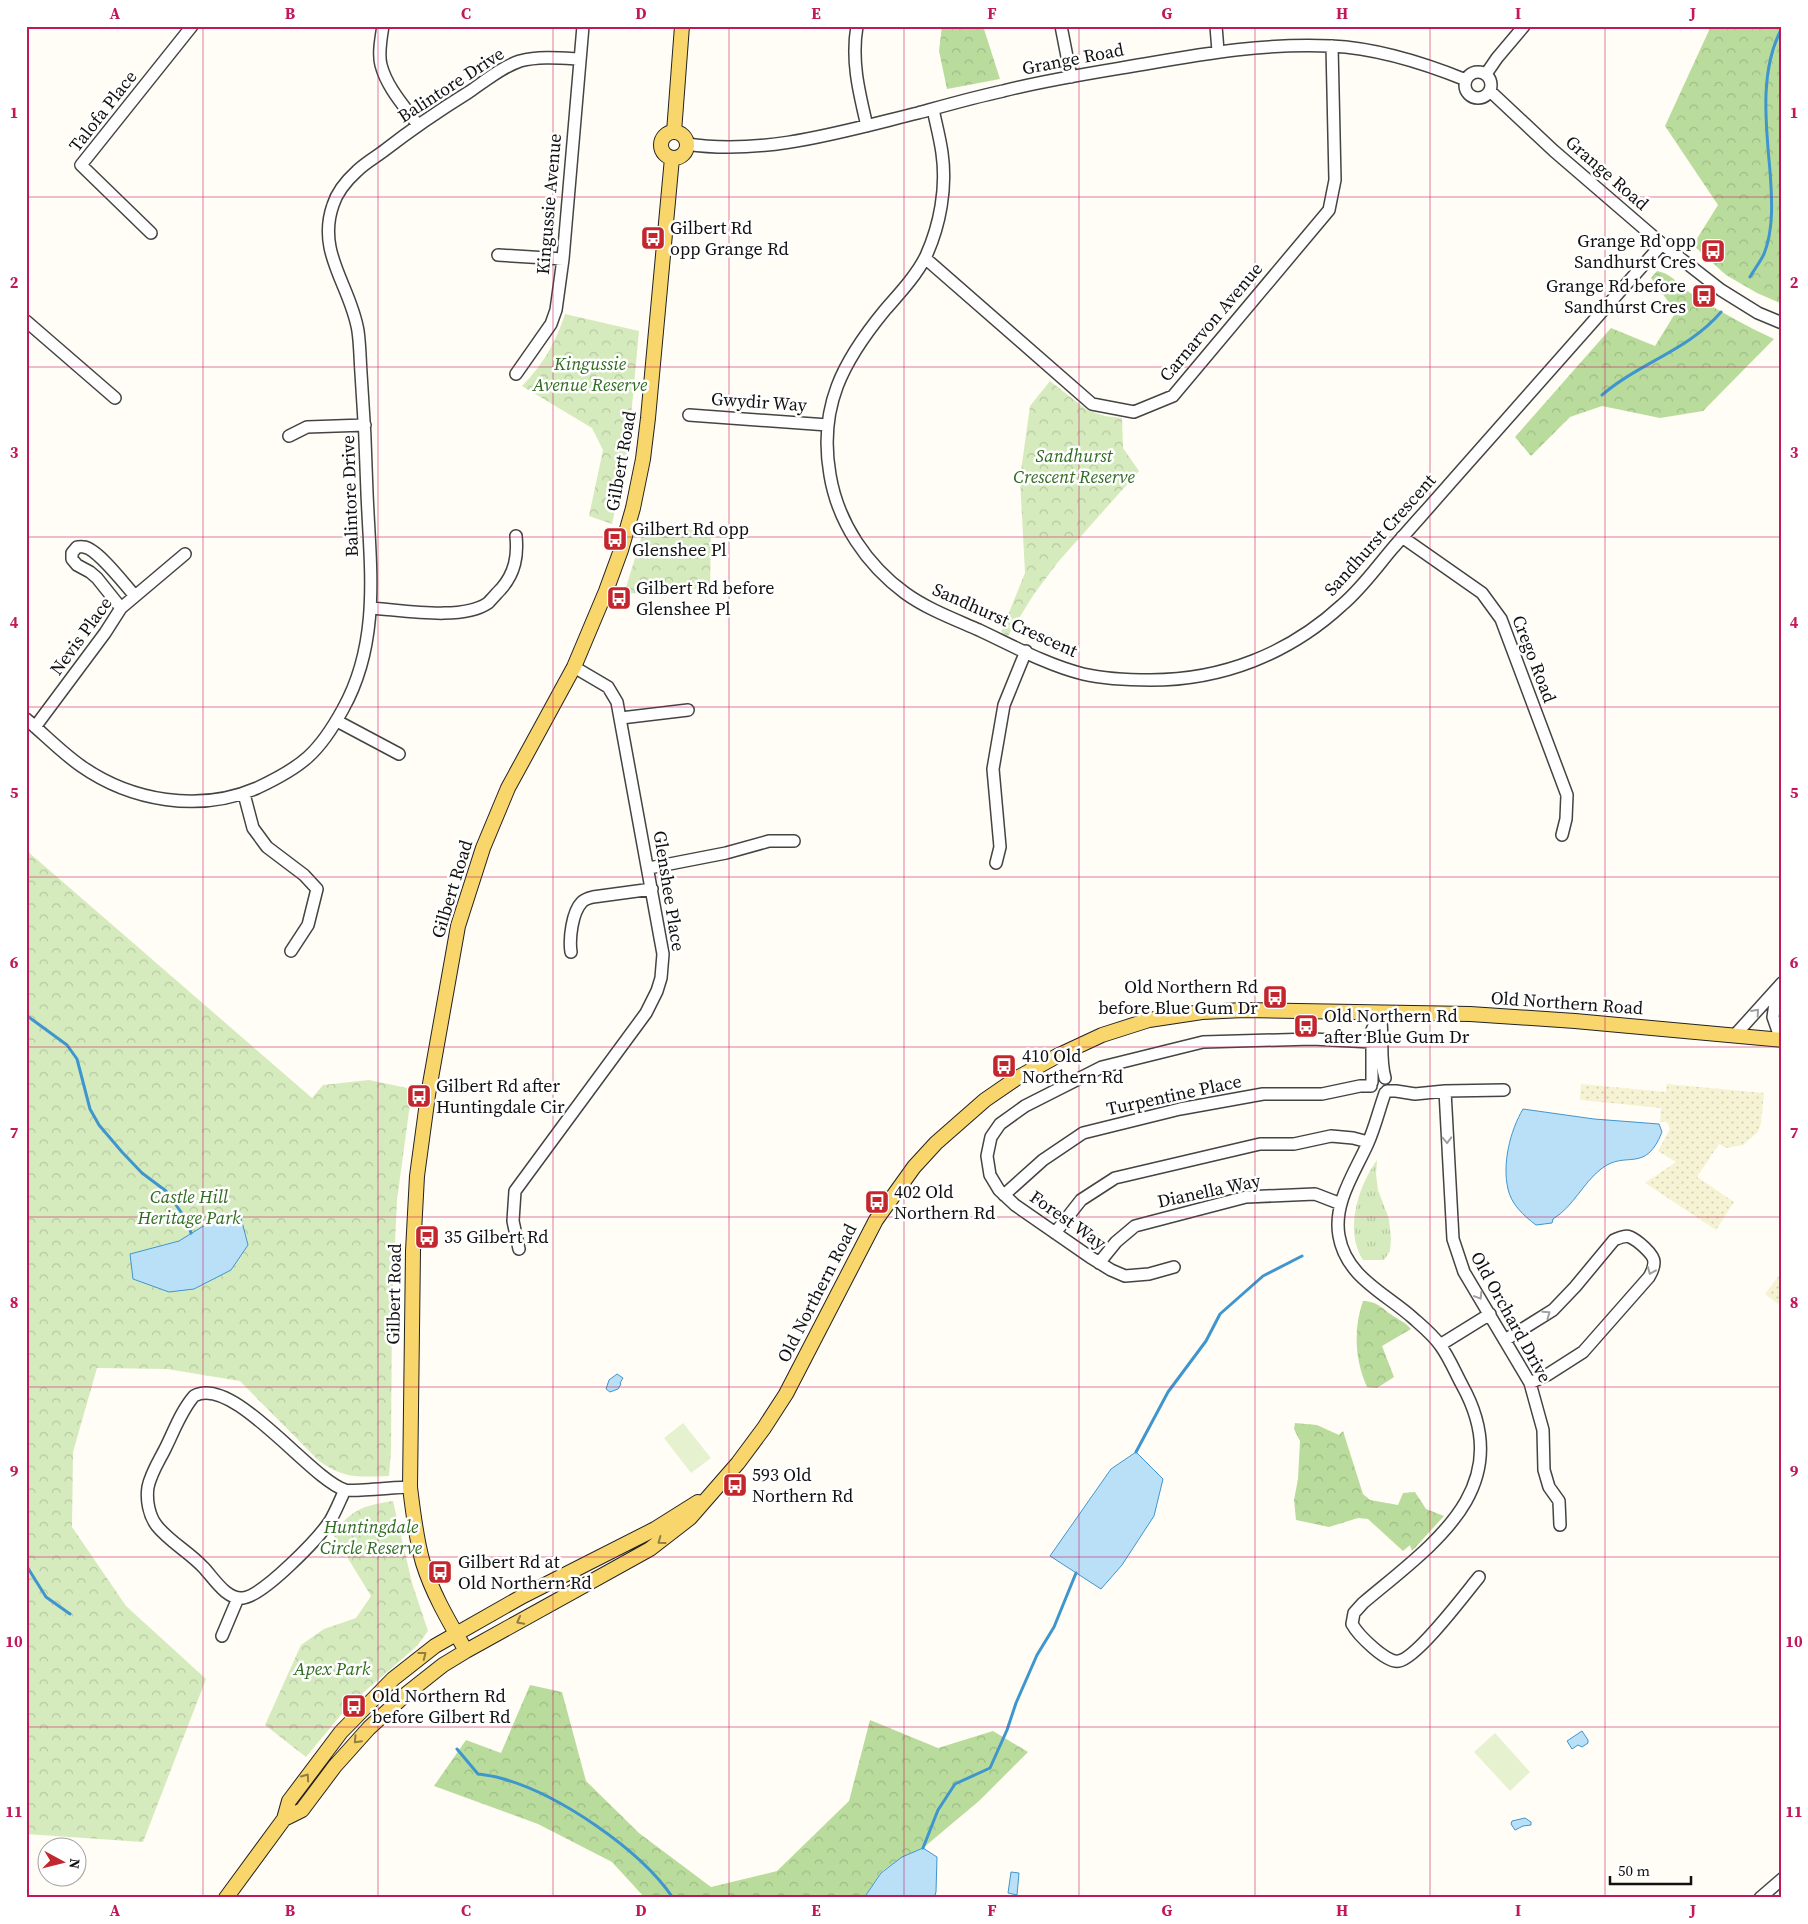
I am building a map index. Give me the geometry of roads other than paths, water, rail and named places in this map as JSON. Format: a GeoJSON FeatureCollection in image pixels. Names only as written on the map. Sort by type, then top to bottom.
{"type":"FeatureCollection","features":[{"type":"Feature","properties":{"kind":"main road"},"geometry":{"type":"LineString","coordinates":[[674,132],[682,26]]}},
{"type":"Feature","properties":{"kind":"main road"},"geometry":{"type":"LineString","coordinates":[[674,132],[684,136],[687,144],[682,155],[672,158],[663,152],[661,143],[666,134],[674,132]]}},
{"type":"Feature","properties":{"kind":"main road","name":"Gilbert Road"},"geometry":{"type":"LineString","coordinates":[[466,1651],[443,1612],[423,1564],[414,1524],[410,1487],[412,1259],[417,1176],[428,1095],[458,926],[483,848],[508,788],[574,667],[622,550],[638,484],[650,400],[672,158]]}},
{"type":"Feature","properties":{"kind":"main road","name":"Old Northern Road"},"geometry":{"type":"LineString","coordinates":[[284,1819],[302,1810],[335,1766],[368,1728],[443,1665],[650,1550],[690,1518],[738,1462],[764,1428],[786,1394],[856,1255],[894,1193],[936,1143],[985,1100],[1017,1078],[1057,1056],[1102,1035],[1149,1020],[1202,1012],[1244,1010],[1470,1014],[1781,1040]]}},
{"type":"Feature","properties":{"kind":"main road","name":"Old Northern Road"},"geometry":{"type":"LineString","coordinates":[[226,1898],[284,1819],[289,1801],[325,1751],[357,1714],[393,1680],[435,1646],[456,1633],[655,1529],[709,1496]]}},
{"type":"Feature","properties":{"kind":"street","name":"Talofa Place"},"geometry":{"type":"LineString","coordinates":[[151,233],[81,165],[192,26]]}},
{"type":"Feature","properties":{"kind":"street"},"geometry":{"type":"LineString","coordinates":[[383,26],[381,65],[391,88],[418,125]]}},
{"type":"Feature","properties":{"kind":"street","name":"Kingussie Avenue"},"geometry":{"type":"LineString","coordinates":[[516,374],[551,324],[556,310],[563,259],[583,26]]}},
{"type":"Feature","properties":{"kind":"street"},"geometry":{"type":"LineString","coordinates":[[857,26],[854,56],[855,74],[867,126]]}},
{"type":"Feature","properties":{"kind":"street"},"geometry":{"type":"LineString","coordinates":[[1061,26],[1071,77]]}},
{"type":"Feature","properties":{"kind":"street"},"geometry":{"type":"LineString","coordinates":[[1216,26],[1218,51]]}},
{"type":"Feature","properties":{"kind":"street"},"geometry":{"type":"LineString","coordinates":[[1486,74],[1524,26]]}},
{"type":"Feature","properties":{"kind":"street","name":"Grange Road"},"geometry":{"type":"LineString","coordinates":[[687,144],[745,147],[795,142],[867,126],[1004,90],[1218,51],[1267,46],[1332,46],[1399,58],[1466,80]]}},
{"type":"Feature","properties":{"kind":"street","name":"Carnarvon Avenue"},"geometry":{"type":"LineString","coordinates":[[925,258],[1092,404],[1134,412],[1173,396],[1329,210],[1334,180],[1332,46]]}},
{"type":"Feature","properties":{"kind":"street","name":"Balintore Drive"},"geometry":{"type":"LineString","coordinates":[[26,719],[81,766],[122,789],[162,800],[208,801],[244,794],[284,776],[307,759],[323,742],[351,695],[359,674],[367,643],[371,608],[365,425],[358,330],[350,302],[332,262],[328,243],[328,221],[333,203],[342,186],[357,171],[418,125],[502,70],[520,62],[545,58],[580,59]]}},
{"type":"Feature","properties":{"kind":"street"},"geometry":{"type":"LineString","coordinates":[[1474,72],[1486,74],[1491,81],[1490,91],[1483,97],[1473,96],[1466,89],[1466,80],[1474,72]]}},
{"type":"Feature","properties":{"kind":"street","name":"Grange Road"},"geometry":{"type":"LineString","coordinates":[[1490,91],[1554,151],[1662,244],[1722,290],[1758,313],[1782,323]]}},
{"type":"Feature","properties":{"kind":"street","name":"Sandhurst Crescent"},"geometry":{"type":"LineString","coordinates":[[933,109],[942,153],[943,197],[936,228],[925,258],[909,282],[861,340],[839,380],[828,425],[829,473],[838,508],[855,540],[878,570],[907,594],[936,611],[1053,664],[1082,674],[1107,678],[1170,680],[1195,678],[1252,662],[1283,649],[1326,620],[1363,584],[1402,537],[1662,244]]}},
{"type":"Feature","properties":{"kind":"street"},"geometry":{"type":"LineString","coordinates":[[498,255],[563,259]]}},
{"type":"Feature","properties":{"kind":"street"},"geometry":{"type":"LineString","coordinates":[[26,321],[115,398]]}},
{"type":"Feature","properties":{"kind":"street","name":"Gwydir Way"},"geometry":{"type":"LineString","coordinates":[[689,414],[828,425]]}},
{"type":"Feature","properties":{"kind":"street"},"geometry":{"type":"LineString","coordinates":[[289,436],[307,427],[365,425]]}},
{"type":"Feature","properties":{"kind":"street"},"geometry":{"type":"LineString","coordinates":[[371,608],[450,613],[469,611],[488,602],[507,582],[517,560],[516,536]]}},
{"type":"Feature","properties":{"kind":"street","name":"Crego Road"},"geometry":{"type":"LineString","coordinates":[[1402,537],[1482,593],[1501,619],[1567,795],[1566,819],[1562,835]]}},
{"type":"Feature","properties":{"kind":"street"},"geometry":{"type":"LineString","coordinates":[[121,608],[97,578],[77,565],[72,559],[72,552],[77,547],[84,546],[92,550],[135,596]]}},
{"type":"Feature","properties":{"kind":"street","name":"Nevis Place"},"geometry":{"type":"LineString","coordinates":[[35,727],[105,633],[121,608],[185,554]]}},
{"type":"Feature","properties":{"kind":"street"},"geometry":{"type":"LineString","coordinates":[[996,863],[1000,847],[993,769],[1004,705],[1026,651]]}},
{"type":"Feature","properties":{"kind":"street","name":"Glenshee Place"},"geometry":{"type":"LineString","coordinates":[[519,1249],[513,1221],[516,1191],[646,1013],[661,978],[663,954],[618,702],[608,688],[574,667]]}},
{"type":"Feature","properties":{"kind":"street"},"geometry":{"type":"LineString","coordinates":[[621,718],[688,710]]}},
{"type":"Feature","properties":{"kind":"street"},"geometry":{"type":"LineString","coordinates":[[336,721],[399,754]]}},
{"type":"Feature","properties":{"kind":"street"},"geometry":{"type":"LineString","coordinates":[[244,794],[253,828],[267,847],[304,876],[317,889],[308,925],[291,951]]}},
{"type":"Feature","properties":{"kind":"street"},"geometry":{"type":"LineString","coordinates":[[648,868],[726,853],[769,841],[794,841]]}},
{"type":"Feature","properties":{"kind":"street"},"geometry":{"type":"LineString","coordinates":[[571,952],[571,930],[580,904],[585,900],[593,897],[652,889]]}},
{"type":"Feature","properties":{"kind":"street"},"geometry":{"type":"LineString","coordinates":[[1734,1035],[1779,985]]}},
{"type":"Feature","properties":{"kind":"street"},"geometry":{"type":"LineString","coordinates":[[1779,985],[1773,1017],[1781,1040]]}},
{"type":"Feature","properties":{"kind":"street"},"geometry":{"type":"LineString","coordinates":[[1380,1013],[1372,1030],[1372,1042],[1383,1088]]}},
{"type":"Feature","properties":{"kind":"street"},"geometry":{"type":"LineString","coordinates":[[1380,1013],[1383,1030],[1383,1088],[1378,1112],[1368,1142],[1346,1188],[1341,1204],[1338,1224],[1342,1249],[1352,1267],[1362,1278],[1413,1318],[1440,1345],[1471,1401],[1478,1421],[1481,1441],[1478,1475],[1469,1497],[1456,1516],[1428,1548],[1363,1603],[1354,1613],[1352,1624],[1357,1633],[1390,1660],[1399,1662],[1408,1657],[1421,1645],[1479,1577]]}},
{"type":"Feature","properties":{"kind":"street","name":"Forest Way"},"geometry":{"type":"LineString","coordinates":[[1174,1267],[1150,1274],[1125,1276],[1099,1263],[1015,1205],[999,1190],[990,1174],[987,1156],[991,1137],[1000,1124],[1025,1106],[1102,1067],[1203,1042],[1312,1039],[1372,1042]]}},
{"type":"Feature","properties":{"kind":"street","name":"Turpentine Place"},"geometry":{"type":"LineString","coordinates":[[1004,1195],[1042,1160],[1084,1133],[1180,1109],[1263,1094],[1282,1093],[1304,1096],[1360,1086],[1416,1094],[1445,1091],[1504,1090]]}},
{"type":"Feature","properties":{"kind":"street","name":"Old Orchard Drive"},"geometry":{"type":"LineString","coordinates":[[1445,1091],[1451,1232],[1461,1265],[1530,1383],[1543,1430],[1544,1470],[1549,1487],[1559,1501],[1560,1525]]}},
{"type":"Feature","properties":{"kind":"street"},"geometry":{"type":"LineString","coordinates":[[1055,1232],[1081,1200],[1115,1178],[1260,1144],[1294,1144],[1331,1136],[1353,1138],[1368,1142]]}},
{"type":"Feature","properties":{"kind":"street","name":"Dianella Way"},"geometry":{"type":"LineString","coordinates":[[1099,1263],[1116,1242],[1135,1226],[1246,1197],[1315,1194],[1341,1204]]}},
{"type":"Feature","properties":{"kind":"street"},"geometry":{"type":"LineString","coordinates":[[1505,1340],[1553,1310],[1614,1240],[1630,1237],[1651,1254],[1654,1261],[1653,1270],[1649,1277],[1583,1352],[1547,1375],[1530,1383]]}},
{"type":"Feature","properties":{"kind":"street"},"geometry":{"type":"LineString","coordinates":[[1440,1345],[1490,1314]]}},
{"type":"Feature","properties":{"kind":"street"},"geometry":{"type":"LineString","coordinates":[[346,1490],[329,1521],[294,1560],[260,1591],[253,1595],[238,1598],[224,1590],[201,1564],[158,1527],[148,1508],[148,1488],[154,1471],[194,1396],[206,1392],[214,1393],[246,1411],[270,1429],[316,1471],[346,1490],[410,1487]]}},
{"type":"Feature","properties":{"kind":"street"},"geometry":{"type":"LineString","coordinates":[[222,1636],[238,1598]]}},
{"type":"Feature","properties":{"kind":"street"},"geometry":{"type":"LineString","coordinates":[[1760,1898],[1782,1878]]}},
{"type":"Feature","properties":{"kind":"water"},"geometry":{"type":"Polygon","coordinates":[[[1523,1109],[1594,1119],[1659,1124],[1662,1132],[1656,1145],[1649,1153],[1642,1157],[1610,1163],[1588,1181],[1567,1208],[1553,1219],[1552,1223],[1536,1225],[1515,1205],[1506,1179],[1508,1148],[1514,1127],[1523,1109]]]}},
{"type":"Feature","properties":{"kind":"water"},"geometry":{"type":"Polygon","coordinates":[[[223,1214],[241,1218],[248,1245],[231,1270],[194,1289],[169,1292],[133,1279],[130,1254],[179,1241],[223,1214]]]}},
{"type":"Feature","properties":{"kind":"water"},"geometry":{"type":"Polygon","coordinates":[[[617,1374],[623,1378],[621,1384],[618,1389],[610,1392],[606,1389],[609,1380],[617,1374]]]}},
{"type":"Feature","properties":{"kind":"water"},"geometry":{"type":"Polygon","coordinates":[[[1136,1452],[1163,1479],[1154,1516],[1122,1565],[1101,1589],[1050,1556],[1111,1469],[1136,1452]]]}},
{"type":"Feature","properties":{"kind":"water"},"geometry":{"type":"Polygon","coordinates":[[[1582,1731],[1588,1743],[1582,1747],[1578,1745],[1572,1749],[1567,1741],[1582,1731]]]}},
{"type":"Feature","properties":{"kind":"water"},"geometry":{"type":"Polygon","coordinates":[[[1525,1818],[1531,1822],[1531,1825],[1515,1830],[1511,1824],[1512,1821],[1525,1818]]]}},
{"type":"Feature","properties":{"kind":"water"},"geometry":{"type":"Polygon","coordinates":[[[923,1848],[937,1857],[936,1892],[934,1898],[864,1898],[881,1873],[902,1857],[923,1848]]]}},
{"type":"Feature","properties":{"kind":"water"},"geometry":{"type":"Polygon","coordinates":[[[1011,1872],[1019,1873],[1017,1895],[1008,1893],[1011,1872]]]}},
{"type":"Feature","properties":{"kind":"waterway"},"geometry":{"type":"LineString","coordinates":[[1750,277],[1764,254],[1771,224],[1766,117],[1767,80],[1775,44],[1782,28]]}},
{"type":"Feature","properties":{"kind":"waterway"},"geometry":{"type":"LineString","coordinates":[[1602,395],[1632,374],[1679,347],[1708,325],[1721,312]]}},
{"type":"Feature","properties":{"kind":"waterway"},"geometry":{"type":"LineString","coordinates":[[26,1015],[67,1045],[77,1059],[90,1109],[99,1125],[142,1173],[166,1191],[186,1219],[191,1233]]}},
{"type":"Feature","properties":{"kind":"waterway"},"geometry":{"type":"LineString","coordinates":[[1136,1452],[1168,1392],[1206,1341],[1220,1314],[1263,1276],[1302,1256]]}},
{"type":"Feature","properties":{"kind":"waterway"},"geometry":{"type":"LineString","coordinates":[[26,1565],[46,1597],[70,1614]]}},
{"type":"Feature","properties":{"kind":"waterway"},"geometry":{"type":"LineString","coordinates":[[923,1848],[938,1810],[955,1784],[990,1768],[1037,1655],[1054,1627],[1076,1573]]}},
{"type":"Feature","properties":{"kind":"waterway"},"geometry":{"type":"LineString","coordinates":[[457,1749],[478,1774],[497,1777],[522,1785],[546,1796],[596,1825],[640,1861],[673,1898]]}},
{"type":"Feature","properties":{"kind":"place","name":"Gilbert Rd opp Grange Rd"},"geometry":{"type":"Point","coordinates":[653,238]}},
{"type":"Feature","properties":{"kind":"place","name":"Grange Rd opp Sandhurst Cres"},"geometry":{"type":"Point","coordinates":[1713,251]}},
{"type":"Feature","properties":{"kind":"place","name":"Grange Rd before Sandhurst Cres"},"geometry":{"type":"Point","coordinates":[1704,296]}},
{"type":"Feature","properties":{"kind":"place","name":"Gilbert Rd opp Glenshee Pl"},"geometry":{"type":"Point","coordinates":[615,539]}},
{"type":"Feature","properties":{"kind":"place","name":"Gilbert Rd before Glenshee Pl"},"geometry":{"type":"Point","coordinates":[619,598]}},
{"type":"Feature","properties":{"kind":"place","name":"Old Northern Rd before Blue Gum Dr"},"geometry":{"type":"Point","coordinates":[1275,997]}},
{"type":"Feature","properties":{"kind":"place","name":"Old Northern Rd after Blue Gum Dr"},"geometry":{"type":"Point","coordinates":[1306,1026]}},
{"type":"Feature","properties":{"kind":"place","name":"410 Old Northern Rd"},"geometry":{"type":"Point","coordinates":[1004,1066]}},
{"type":"Feature","properties":{"kind":"place","name":"Gilbert Rd after Huntingdale Cir"},"geometry":{"type":"Point","coordinates":[419,1096]}},
{"type":"Feature","properties":{"kind":"place","name":"402 Old Northern Rd"},"geometry":{"type":"Point","coordinates":[877,1202]}},
{"type":"Feature","properties":{"kind":"place","name":"35 Gilbert Rd"},"geometry":{"type":"Point","coordinates":[427,1237]}},
{"type":"Feature","properties":{"kind":"place","name":"593 Old Northern Rd"},"geometry":{"type":"Point","coordinates":[735,1485]}},
{"type":"Feature","properties":{"kind":"place","name":"Gilbert Rd at Old Northern Rd"},"geometry":{"type":"Point","coordinates":[440,1572]}},
{"type":"Feature","properties":{"kind":"place","name":"Old Northern Rd before Gilbert Rd"},"geometry":{"type":"Point","coordinates":[354,1706]}},
{"type":"Feature","properties":{"kind":"park label","name":"Kingussie Avenue Reserve"},"geometry":{"type":"Point","coordinates":[590,374]}},
{"type":"Feature","properties":{"kind":"park label","name":"Sandhurst Crescent Reserve"},"geometry":{"type":"Point","coordinates":[1074,466]}},
{"type":"Feature","properties":{"kind":"park label","name":"Castle Hill Heritage Park"},"geometry":{"type":"Point","coordinates":[189,1207]}},
{"type":"Feature","properties":{"kind":"park label","name":"Huntingdale Circle Reserve"},"geometry":{"type":"Point","coordinates":[371,1537]}},
{"type":"Feature","properties":{"kind":"park label","name":"Apex Park"},"geometry":{"type":"Point","coordinates":[332,1669]}}]}
